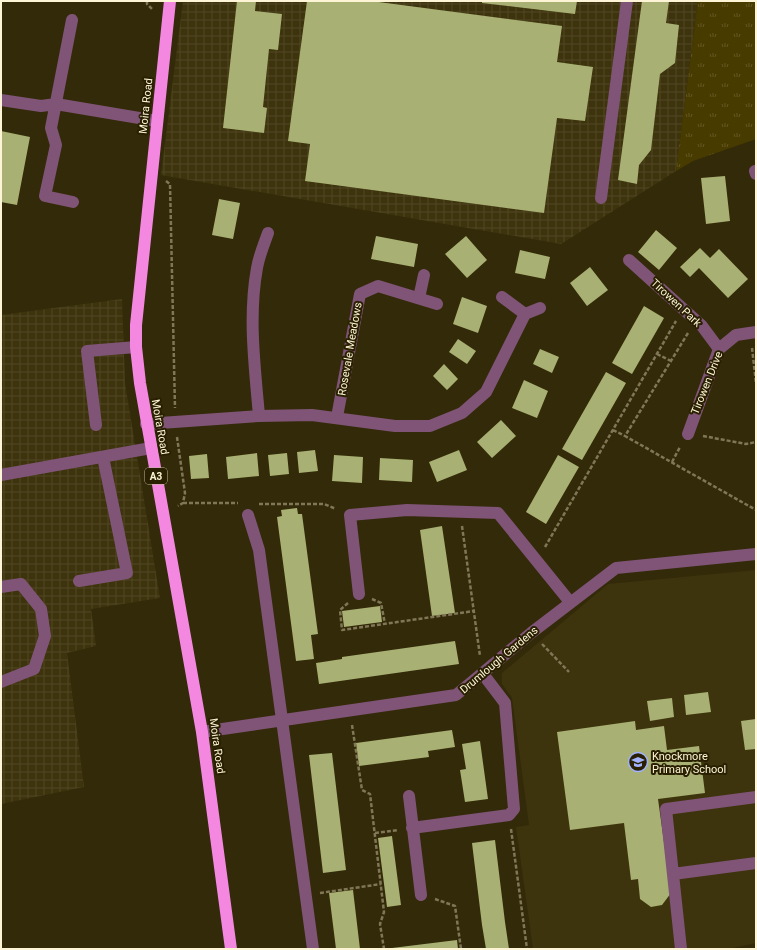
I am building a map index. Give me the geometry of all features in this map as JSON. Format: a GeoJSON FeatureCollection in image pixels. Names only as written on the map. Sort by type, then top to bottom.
{"type":"FeatureCollection","features":[{"type":"Feature","properties":{"kind":"highway","name":"Moira Road"},"geometry":{"type":"LineString","coordinates":[[170,1],[136,325],[136,347],[150,448],[202,732],[231,949]]}},
{"type":"Feature","properties":{"kind":"street"},"geometry":{"type":"LineString","coordinates":[[601,198],[627,1]]}},
{"type":"Feature","properties":{"kind":"street"},"geometry":{"type":"LineString","coordinates":[[72,20],[51,128],[56,145],[45,196],[73,202]]}},
{"type":"Feature","properties":{"kind":"street"},"geometry":{"type":"LineString","coordinates":[[1,100],[41,106],[56,104],[157,121]]}},
{"type":"Feature","properties":{"kind":"street"},"geometry":{"type":"LineString","coordinates":[[259,416],[254,363],[253,307],[257,268],[268,233]]}},
{"type":"Feature","properties":{"kind":"street","name":"Tirowen Park"},"geometry":{"type":"LineString","coordinates":[[629,260],[702,326],[720,349]]}},
{"type":"Feature","properties":{"kind":"street"},"geometry":{"type":"LineString","coordinates":[[419,298],[424,275]]}},
{"type":"Feature","properties":{"kind":"street","name":"Rosevale Meadows"},"geometry":{"type":"LineString","coordinates":[[338,417],[360,294],[378,286],[437,304]]}},
{"type":"Feature","properties":{"kind":"street"},"geometry":{"type":"LineString","coordinates":[[502,297],[525,314]]}},
{"type":"Feature","properties":{"kind":"street"},"geometry":{"type":"LineString","coordinates":[[146,424],[259,416],[312,415],[338,417],[395,426],[430,426],[462,413],[486,392],[525,314],[540,308]]}},
{"type":"Feature","properties":{"kind":"street","name":"Tirowen Drive"},"geometry":{"type":"LineString","coordinates":[[688,434],[720,349],[736,335],[753,333]]}},
{"type":"Feature","properties":{"kind":"street"},"geometry":{"type":"LineString","coordinates":[[96,426],[87,350],[136,347]]}},
{"type":"Feature","properties":{"kind":"street"},"geometry":{"type":"LineString","coordinates":[[1,474],[150,448]]}},
{"type":"Feature","properties":{"kind":"street"},"geometry":{"type":"LineString","coordinates":[[79,581],[127,573],[103,456]]}},
{"type":"Feature","properties":{"kind":"street"},"geometry":{"type":"LineString","coordinates":[[359,594],[350,515],[407,510],[498,513],[570,602]]}},
{"type":"Feature","properties":{"kind":"street"},"geometry":{"type":"LineString","coordinates":[[248,515],[259,550],[313,949]]}},
{"type":"Feature","properties":{"kind":"street","name":"Drumlough Gardens"},"geometry":{"type":"LineString","coordinates":[[202,732],[456,695],[570,602],[616,568],[756,554]]}},
{"type":"Feature","properties":{"kind":"street"},"geometry":{"type":"LineString","coordinates":[[1,587],[21,584],[41,609],[45,636],[34,669],[1,682]]}},
{"type":"Feature","properties":{"kind":"street"},"geometry":{"type":"LineString","coordinates":[[412,828],[509,815],[514,809],[505,703],[483,674]]}},
{"type":"Feature","properties":{"kind":"street"},"geometry":{"type":"LineString","coordinates":[[409,796],[421,895]]}},
{"type":"Feature","properties":{"kind":"street"},"geometry":{"type":"LineString","coordinates":[[681,949],[666,809],[756,797]]}},
{"type":"Feature","properties":{"kind":"street"},"geometry":{"type":"LineString","coordinates":[[673,874],[756,863]]}},
{"type":"Feature","properties":{"kind":"path"},"geometry":{"type":"LineString","coordinates":[[152,171],[170,184],[175,421],[185,493],[183,503]]}},
{"type":"Feature","properties":{"kind":"path"},"geometry":{"type":"LineString","coordinates":[[538,561],[677,319]]}},
{"type":"Feature","properties":{"kind":"path"},"geometry":{"type":"LineString","coordinates":[[753,333],[756,383]]}},
{"type":"Feature","properties":{"kind":"path"},"geometry":{"type":"LineString","coordinates":[[657,354],[671,361]]}},
{"type":"Feature","properties":{"kind":"path"},"geometry":{"type":"LineString","coordinates":[[613,430],[625,436]]}},
{"type":"Feature","properties":{"kind":"path"},"geometry":{"type":"LineString","coordinates":[[688,434],[746,444],[756,442]]}},
{"type":"Feature","properties":{"kind":"path"},"geometry":{"type":"LineString","coordinates":[[163,513],[183,503],[239,503]]}},
{"type":"Feature","properties":{"kind":"path"},"geometry":{"type":"LineString","coordinates":[[252,504],[324,504],[350,515]]}},
{"type":"Feature","properties":{"kind":"path"},"geometry":{"type":"LineString","coordinates":[[460,512],[483,674]]}},
{"type":"Feature","properties":{"kind":"path"},"geometry":{"type":"LineString","coordinates":[[384,624],[381,603],[359,594],[340,610],[342,630],[384,624],[474,611]]}},
{"type":"Feature","properties":{"kind":"path"},"geometry":{"type":"LineString","coordinates":[[531,633],[569,672]]}},
{"type":"Feature","properties":{"kind":"path"},"geometry":{"type":"LineString","coordinates":[[350,711],[362,790],[370,794],[384,912],[380,924],[384,949]]}},
{"type":"Feature","properties":{"kind":"path"},"geometry":{"type":"LineString","coordinates":[[509,815],[527,949]]}},
{"type":"Feature","properties":{"kind":"path"},"geometry":{"type":"LineString","coordinates":[[375,833],[412,828]]}},
{"type":"Feature","properties":{"kind":"path"},"geometry":{"type":"LineString","coordinates":[[306,896],[381,884]]}},
{"type":"Feature","properties":{"kind":"path"},"geometry":{"type":"LineString","coordinates":[[421,895],[455,906],[461,949]]}},
{"type":"Feature","properties":{"kind":"shaded area"},"geometry":{"type":"Polygon","coordinates":[[[183,1],[698,1],[676,171],[561,244],[161,175],[183,1]]]}},
{"type":"Feature","properties":{"kind":"shaded area"},"geometry":{"type":"Polygon","coordinates":[[[122,299],[125,383],[160,598],[91,609],[96,646],[67,653],[84,787],[1,804],[1,315],[122,299]]]}},
{"type":"Feature","properties":{"kind":"shaded area","name":"Knockmore Primary School"},"geometry":{"type":"Polygon","coordinates":[[[756,570],[756,943],[728,949],[533,949],[516,827],[529,825],[512,698],[502,684],[502,673],[608,584],[756,570]]]}},
{"type":"Feature","properties":{"kind":"green space"},"geometry":{"type":"Polygon","coordinates":[[[698,1],[756,1],[756,139],[693,161],[676,171],[698,1]]]}},
{"type":"Feature","properties":{"kind":"building"},"geometry":{"type":"Polygon","coordinates":[[[237,1],[256,1],[255,11],[282,14],[278,50],[269,49],[263,107],[267,108],[264,133],[223,128],[237,1]]]}},
{"type":"Feature","properties":{"kind":"building"},"geometry":{"type":"Polygon","coordinates":[[[307,1],[371,1],[562,26],[557,62],[593,67],[585,121],[557,118],[544,213],[305,181],[310,144],[288,141],[307,1]]]}},
{"type":"Feature","properties":{"kind":"building"},"geometry":{"type":"Polygon","coordinates":[[[482,1],[577,1],[575,14],[482,3],[482,1]]]}},
{"type":"Feature","properties":{"kind":"building"},"geometry":{"type":"Polygon","coordinates":[[[642,1],[669,1],[666,23],[679,25],[675,63],[660,74],[651,150],[639,165],[637,184],[618,180],[642,1]]]}},
{"type":"Feature","properties":{"kind":"building"},"geometry":{"type":"Polygon","coordinates":[[[1,131],[30,137],[17,205],[1,202],[1,131]]]}},
{"type":"Feature","properties":{"kind":"building"},"geometry":{"type":"Polygon","coordinates":[[[725,176],[730,221],[706,224],[701,178],[725,176]]]}},
{"type":"Feature","properties":{"kind":"building"},"geometry":{"type":"Polygon","coordinates":[[[219,199],[240,203],[233,239],[212,235],[219,199]]]}},
{"type":"Feature","properties":{"kind":"building"},"geometry":{"type":"Polygon","coordinates":[[[656,230],[677,248],[659,270],[638,252],[656,230]]]}},
{"type":"Feature","properties":{"kind":"building"},"geometry":{"type":"Polygon","coordinates":[[[376,236],[418,244],[414,267],[371,259],[376,236]]]}},
{"type":"Feature","properties":{"kind":"building"},"geometry":{"type":"Polygon","coordinates":[[[466,236],[487,260],[467,278],[445,254],[466,236]]]}},
{"type":"Feature","properties":{"kind":"building"},"geometry":{"type":"Polygon","coordinates":[[[700,248],[710,258],[719,249],[748,279],[728,298],[699,268],[690,277],[680,267],[700,248]]]}},
{"type":"Feature","properties":{"kind":"building"},"geometry":{"type":"Polygon","coordinates":[[[520,250],[550,257],[545,279],[515,273],[520,250]]]}},
{"type":"Feature","properties":{"kind":"building"},"geometry":{"type":"Polygon","coordinates":[[[590,267],[608,290],[587,306],[570,283],[590,267]]]}},
{"type":"Feature","properties":{"kind":"building"},"geometry":{"type":"Polygon","coordinates":[[[462,297],[487,306],[478,333],[453,324],[462,297]]]}},
{"type":"Feature","properties":{"kind":"building"},"geometry":{"type":"Polygon","coordinates":[[[644,306],[664,318],[632,374],[612,363],[644,306]]]}},
{"type":"Feature","properties":{"kind":"building"},"geometry":{"type":"Polygon","coordinates":[[[458,339],[476,351],[467,364],[449,352],[458,339]]]}},
{"type":"Feature","properties":{"kind":"building"},"geometry":{"type":"Polygon","coordinates":[[[540,349],[559,357],[552,373],[533,364],[540,349]]]}},
{"type":"Feature","properties":{"kind":"building"},"geometry":{"type":"Polygon","coordinates":[[[444,364],[458,379],[447,390],[433,376],[444,364]]]}},
{"type":"Feature","properties":{"kind":"building"},"geometry":{"type":"Polygon","coordinates":[[[606,372],[626,383],[582,460],[562,449],[606,372]]]}},
{"type":"Feature","properties":{"kind":"building"},"geometry":{"type":"Polygon","coordinates":[[[524,380],[548,391],[537,418],[512,408],[524,380]]]}},
{"type":"Feature","properties":{"kind":"building"},"geometry":{"type":"Polygon","coordinates":[[[501,420],[516,436],[492,458],[477,442],[501,420]]]}},
{"type":"Feature","properties":{"kind":"building"},"geometry":{"type":"Polygon","coordinates":[[[315,450],[318,471],[299,473],[297,452],[315,450]]]}},
{"type":"Feature","properties":{"kind":"building"},"geometry":{"type":"Polygon","coordinates":[[[459,450],[467,470],[437,482],[429,462],[459,450]]]}},
{"type":"Feature","properties":{"kind":"building"},"geometry":{"type":"Polygon","coordinates":[[[257,453],[259,476],[228,479],[226,457],[257,453]]]}},
{"type":"Feature","properties":{"kind":"building"},"geometry":{"type":"Polygon","coordinates":[[[287,453],[289,474],[270,476],[268,455],[287,453]]]}},
{"type":"Feature","properties":{"kind":"building"},"geometry":{"type":"Polygon","coordinates":[[[207,454],[209,478],[191,479],[189,456],[207,454]]]}},
{"type":"Feature","properties":{"kind":"building"},"geometry":{"type":"Polygon","coordinates":[[[334,455],[363,457],[362,483],[332,481],[334,455]]]}},
{"type":"Feature","properties":{"kind":"building"},"geometry":{"type":"Polygon","coordinates":[[[558,455],[579,467],[546,524],[526,512],[558,455]]]}},
{"type":"Feature","properties":{"kind":"building"},"geometry":{"type":"Polygon","coordinates":[[[380,458],[413,460],[412,482],[379,480],[380,458]]]}},
{"type":"Feature","properties":{"kind":"building"},"geometry":{"type":"Polygon","coordinates":[[[297,508],[298,514],[302,514],[318,634],[311,635],[314,659],[296,661],[277,517],[282,516],[281,510],[297,508]]]}},
{"type":"Feature","properties":{"kind":"building"},"geometry":{"type":"Polygon","coordinates":[[[442,526],[455,613],[432,616],[420,530],[442,526]]]}},
{"type":"Feature","properties":{"kind":"building"},"geometry":{"type":"Polygon","coordinates":[[[380,606],[382,622],[344,627],[342,611],[380,606]]]}},
{"type":"Feature","properties":{"kind":"building"},"geometry":{"type":"Polygon","coordinates":[[[455,641],[459,664],[319,684],[316,663],[342,659],[342,657],[455,641]]]}},
{"type":"Feature","properties":{"kind":"building"},"geometry":{"type":"Polygon","coordinates":[[[708,692],[711,712],[686,715],[684,695],[708,692]]]}},
{"type":"Feature","properties":{"kind":"building"},"geometry":{"type":"Polygon","coordinates":[[[672,698],[674,717],[650,721],[647,701],[672,698]]]}},
{"type":"Feature","properties":{"kind":"building"},"geometry":{"type":"Polygon","coordinates":[[[756,719],[756,749],[745,750],[741,721],[756,719]]]}},
{"type":"Feature","properties":{"kind":"building","name":"Knockmore Primary School"},"geometry":{"type":"Polygon","coordinates":[[[635,721],[636,730],[664,726],[667,750],[699,746],[705,793],[658,799],[671,893],[662,905],[651,907],[640,899],[638,879],[631,880],[624,823],[570,830],[557,732],[635,721]]]}},
{"type":"Feature","properties":{"kind":"building"},"geometry":{"type":"Polygon","coordinates":[[[452,730],[455,747],[428,751],[429,757],[359,766],[356,743],[452,730]]]}},
{"type":"Feature","properties":{"kind":"building"},"geometry":{"type":"Polygon","coordinates":[[[480,741],[488,799],[465,802],[460,770],[466,769],[462,744],[480,741]]]}},
{"type":"Feature","properties":{"kind":"building"},"geometry":{"type":"Polygon","coordinates":[[[332,753],[346,870],[323,873],[309,755],[332,753]]]}},
{"type":"Feature","properties":{"kind":"building"},"geometry":{"type":"Polygon","coordinates":[[[392,836],[401,905],[387,907],[378,838],[392,836]]]}},
{"type":"Feature","properties":{"kind":"building"},"geometry":{"type":"Polygon","coordinates":[[[495,840],[509,949],[486,949],[482,925],[472,843],[495,840]]]}},
{"type":"Feature","properties":{"kind":"building"},"geometry":{"type":"Polygon","coordinates":[[[353,890],[360,949],[336,949],[329,893],[353,890]]]}},
{"type":"Feature","properties":{"kind":"building"},"geometry":{"type":"Polygon","coordinates":[[[457,940],[458,949],[392,949],[392,948],[457,940]]]}},
{"type":"Feature","properties":{"kind":"place","name":"Knockmore Primary School"},"geometry":{"type":"Point","coordinates":[638,762]}}]}
